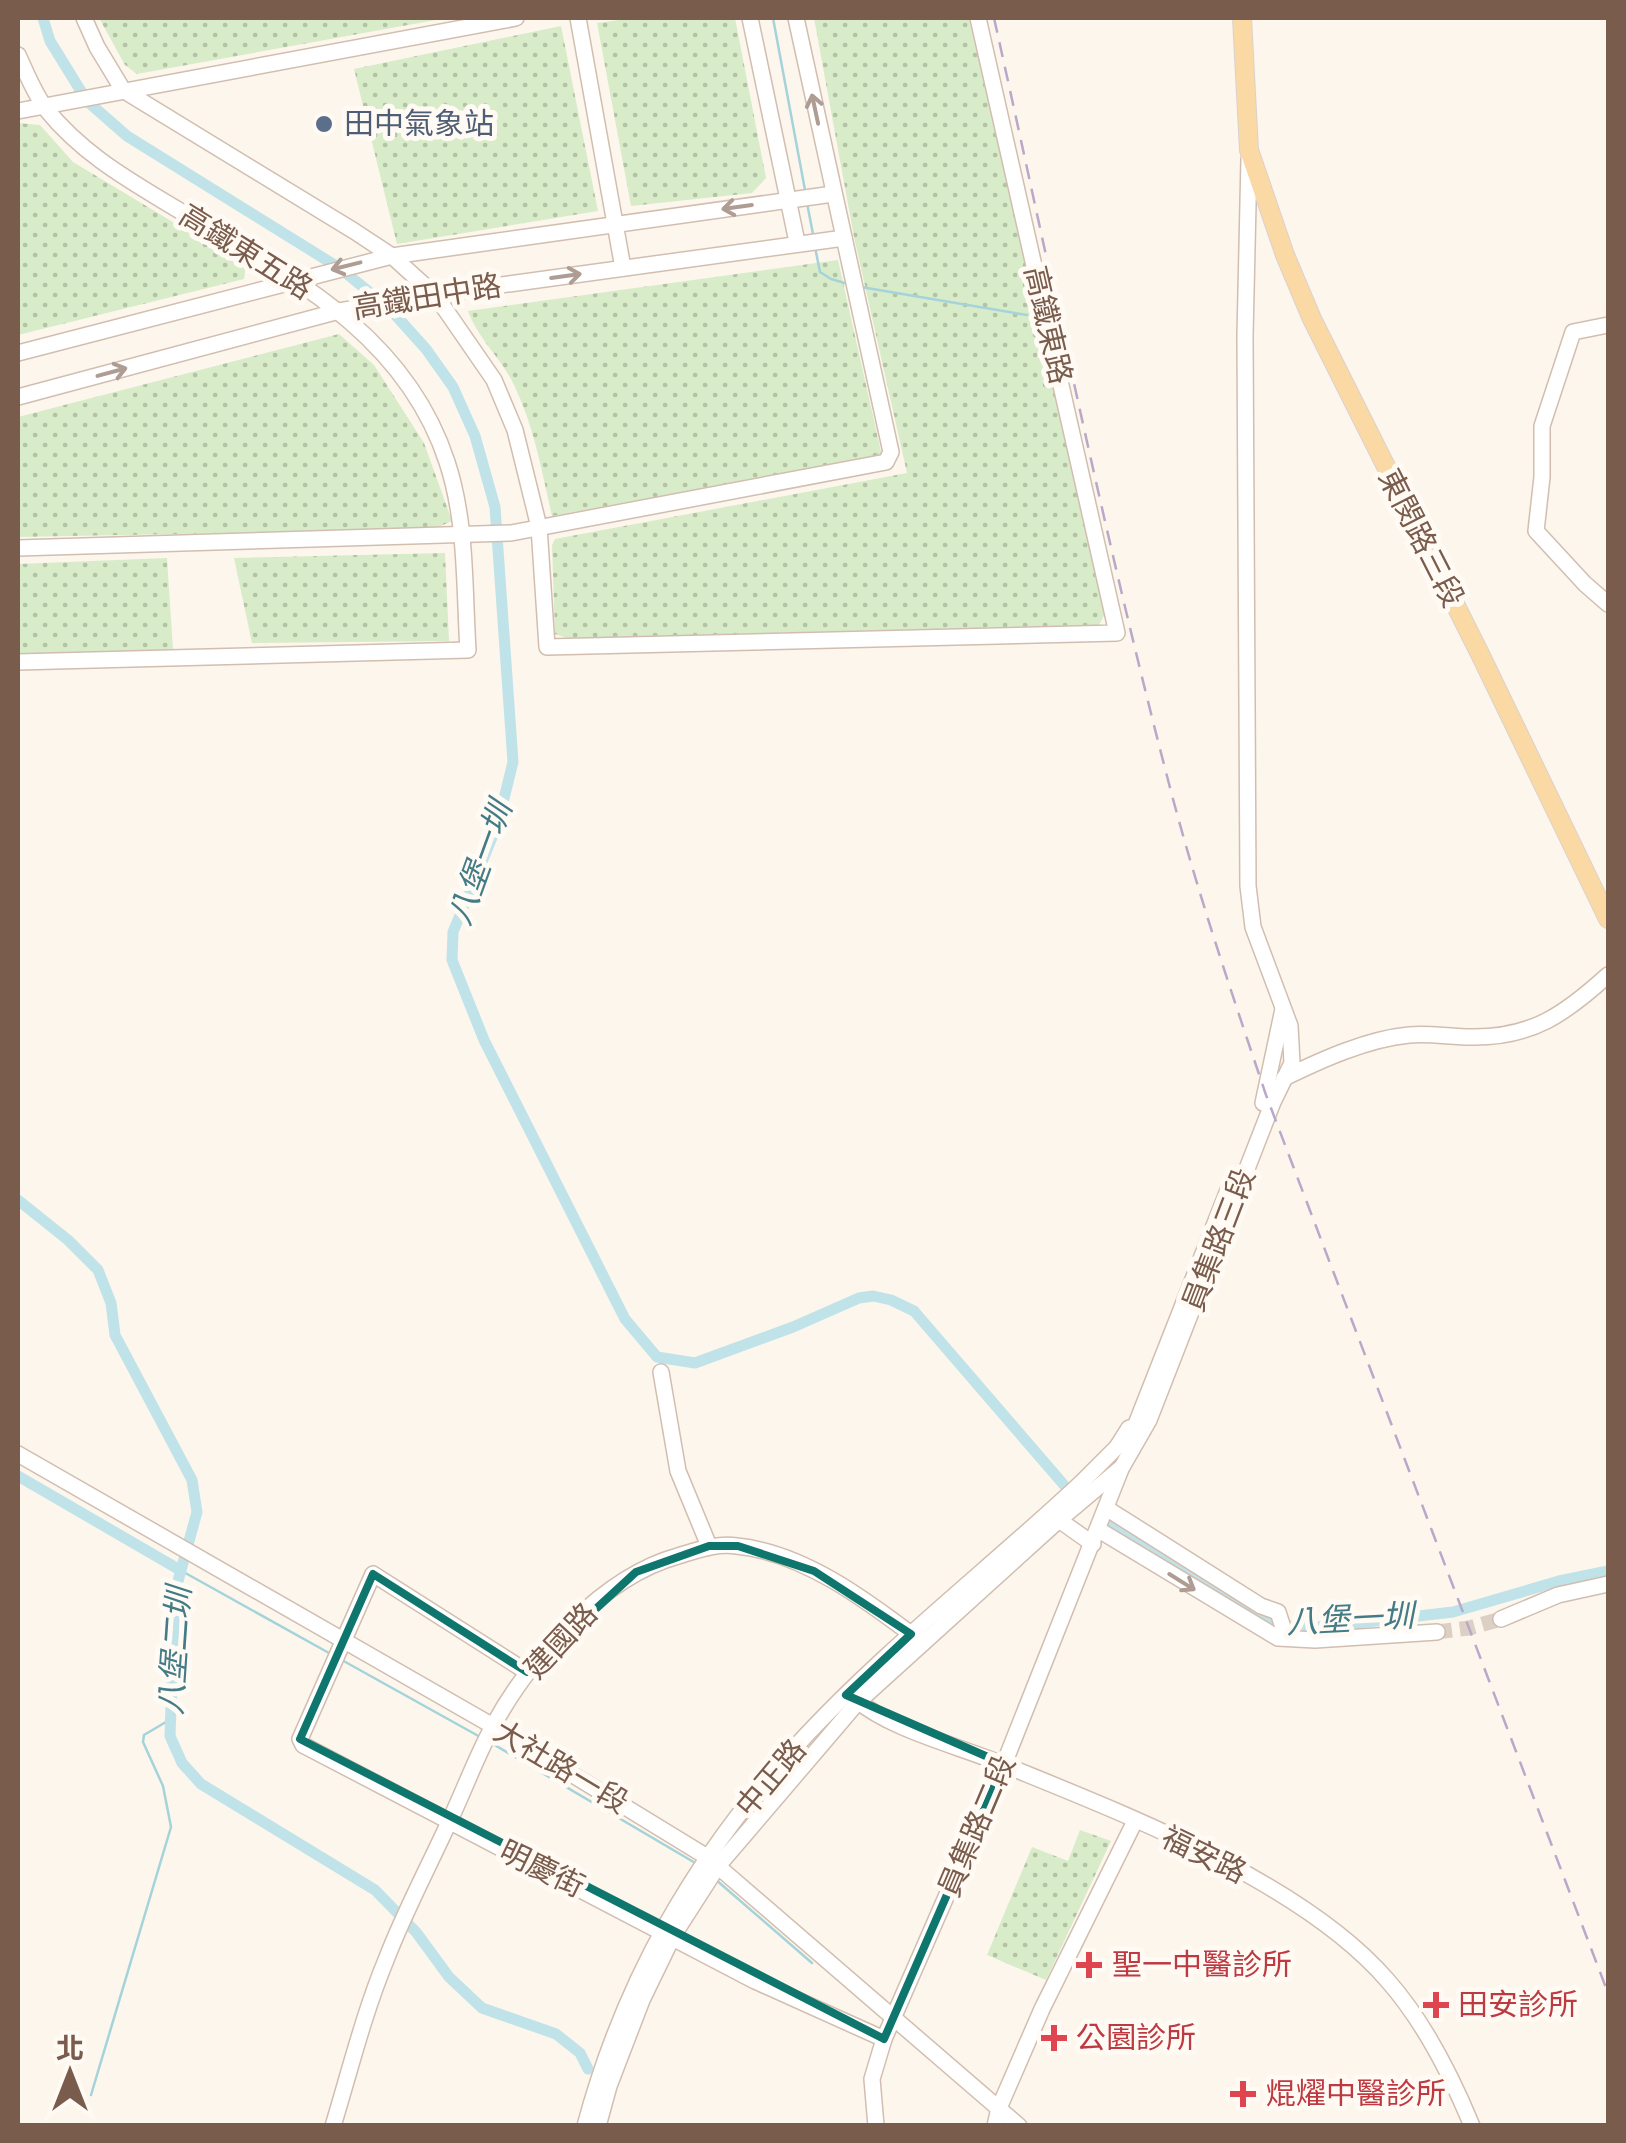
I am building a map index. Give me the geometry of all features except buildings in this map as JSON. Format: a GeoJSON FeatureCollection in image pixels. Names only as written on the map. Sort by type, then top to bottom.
{"type":"FeatureCollection","features":[{"type":"Feature","properties":{"kind":"main road"},"geometry":{"type":"LineString","coordinates":[[1242,18],[1249,150]]}},
{"type":"Feature","properties":{"kind":"main road","name":"東閔路三段"},"geometry":{"type":"LineString","coordinates":[[1249,150],[1285,256],[1312,319],[1608,919]]}},
{"type":"Feature","properties":{"kind":"street"},"geometry":{"type":"LineString","coordinates":[[84,18],[96,48],[123,90],[392,256],[436,296],[494,380],[515,430],[539,527]]}},
{"type":"Feature","properties":{"kind":"street"},"geometry":{"type":"LineString","coordinates":[[18,111],[516,18]]}},
{"type":"Feature","properties":{"kind":"street"},"geometry":{"type":"LineString","coordinates":[[578,18],[623,268]]}},
{"type":"Feature","properties":{"kind":"street"},"geometry":{"type":"LineString","coordinates":[[750,18],[797,242]]}},
{"type":"Feature","properties":{"kind":"street"},"geometry":{"type":"LineString","coordinates":[[18,548],[511,534],[886,462],[890,452],[796,18]]}},
{"type":"Feature","properties":{"kind":"street","name":"高鐵東路"},"geometry":{"type":"LineString","coordinates":[[539,527],[547,647],[1117,632],[978,18]]}},
{"type":"Feature","properties":{"kind":"street","name":"高鐵東五路"},"geometry":{"type":"LineString","coordinates":[[18,55],[44,106],[105,166],[293,279],[339,311],[386,353],[430,418],[447,463],[458,507],[468,650],[18,662]]}},
{"type":"Feature","properties":{"kind":"street","name":"員集路三段"},"geometry":{"type":"LineString","coordinates":[[1122,1467],[1150,1420],[1273,1102],[1292,1063],[1290,1026],[1253,928],[1248,886],[1245,336],[1249,150]]}},
{"type":"Feature","properties":{"kind":"street","name":"高鐵田中路"},"geometry":{"type":"LineString","coordinates":[[18,352],[392,256],[834,194]]}},
{"type":"Feature","properties":{"kind":"street","name":"高鐵田中路"},"geometry":{"type":"LineString","coordinates":[[18,397],[339,311],[844,238]]}},
{"type":"Feature","properties":{"kind":"street"},"geometry":{"type":"LineString","coordinates":[[1608,325],[1573,332],[1542,426],[1542,477],[1535,517],[1536,531],[1608,604]]}},
{"type":"Feature","properties":{"kind":"street"},"geometry":{"type":"LineString","coordinates":[[1268,1092],[1286,1076],[1370,1044],[1410,1035],[1492,1038],[1523,1031],[1558,1017],[1608,976]]}},
{"type":"Feature","properties":{"kind":"street","name":"員集路三段"},"geometry":{"type":"LineString","coordinates":[[1137,1416],[1268,1092],[1282,1009]]}},
{"type":"Feature","properties":{"kind":"street"},"geometry":{"type":"LineString","coordinates":[[662,1372],[678,1471],[710,1546]]}},
{"type":"Feature","properties":{"kind":"street"},"geometry":{"type":"LineString","coordinates":[[1137,1416],[1106,1508],[1261,1606],[1278,1612],[1286,1637]]}},
{"type":"Feature","properties":{"kind":"street"},"geometry":{"type":"LineString","coordinates":[[1086,1488],[1137,1416]]}},
{"type":"Feature","properties":{"kind":"street","name":"大社路一段"},"geometry":{"type":"LineString","coordinates":[[18,1454],[493,1726],[713,1862],[1019,2126]]}},
{"type":"Feature","properties":{"kind":"street"},"geometry":{"type":"LineString","coordinates":[[1086,1488],[1122,1467]]}},
{"type":"Feature","properties":{"kind":"street","name":"中正路"},"geometry":{"type":"LineString","coordinates":[[585,2126],[642,2000],[667,1933],[713,1862],[853,1698],[1086,1488]]}},
{"type":"Feature","properties":{"kind":"street","name":"員集路二段"},"geometry":{"type":"LineString","coordinates":[[876,2126],[872,2079],[884,2039],[1004,1764],[1106,1508]]}},
{"type":"Feature","properties":{"kind":"street"},"geometry":{"type":"LineString","coordinates":[[1059,1512],[1096,1537],[1278,1638],[1315,1640],[1437,1632]]}},
{"type":"Feature","properties":{"kind":"street","name":"建國路"},"geometry":{"type":"LineString","coordinates":[[332,2126],[384,1964],[493,1726],[528,1672],[586,1610],[650,1566],[710,1546],[738,1546],[814,1570],[886,1613],[917,1638]]}},
{"type":"Feature","properties":{"kind":"street"},"geometry":{"type":"LineString","coordinates":[[343,1642],[373,1574],[528,1672]]}},
{"type":"Feature","properties":{"kind":"street"},"geometry":{"type":"LineString","coordinates":[[1501,1619],[1558,1595],[1608,1584]]}},
{"type":"Feature","properties":{"kind":"street","name":"明慶街"},"geometry":{"type":"LineString","coordinates":[[343,1642],[300,1740],[303,1746],[787,1996],[884,2039]]}},
{"type":"Feature","properties":{"kind":"street","name":"福安路"},"geometry":{"type":"LineString","coordinates":[[853,1698],[886,1718],[1135,1821],[1279,1893],[1355,1950],[1386,1979],[1440,2057],[1472,2126]]}},
{"type":"Feature","properties":{"kind":"street"},"geometry":{"type":"LineString","coordinates":[[996,2126],[999,2108],[1042,2009],[1135,1821]]}},
{"type":"Feature","properties":{"kind":"street","name":"中正路"},"geometry":{"type":"LineString","coordinates":[[598,2100],[598,2126]]}},
{"type":"Feature","properties":{"kind":"highlighted area"},"geometry":{"type":"Polygon","coordinates":[[[709,1546],[738,1546],[814,1571],[911,1634],[846,1695],[1004,1764],[884,2039],[300,1739],[373,1574],[527,1672],[636,1572],[709,1546]]]}},
{"type":"Feature","properties":{"kind":"green space"},"geometry":{"type":"Polygon","coordinates":[[[99,18],[447,18],[137,74],[125,65],[99,18]]]}},
{"type":"Feature","properties":{"kind":"green space"},"geometry":{"type":"Polygon","coordinates":[[[633,18],[735,18],[766,178],[752,193],[631,206],[597,23],[633,18]]]}},
{"type":"Feature","properties":{"kind":"green space"},"geometry":{"type":"Polygon","coordinates":[[[814,18],[969,18],[1106,612],[1099,625],[567,638],[555,634],[555,539],[907,473],[854,237],[814,18]]]}},
{"type":"Feature","properties":{"kind":"green space"},"geometry":{"type":"Polygon","coordinates":[[[561,26],[598,211],[397,244],[354,69],[561,26]]]}},
{"type":"Feature","properties":{"kind":"green space"},"geometry":{"type":"Polygon","coordinates":[[[18,123],[40,125],[73,162],[246,266],[244,279],[18,335],[18,123]]]}},
{"type":"Feature","properties":{"kind":"green space"},"geometry":{"type":"Polygon","coordinates":[[[838,260],[882,456],[552,516],[521,401],[468,311],[838,260]]]}},
{"type":"Feature","properties":{"kind":"green space"},"geometry":{"type":"Polygon","coordinates":[[[339,334],[374,365],[424,443],[452,521],[434,529],[18,537],[18,417],[339,334]]]}},
{"type":"Feature","properties":{"kind":"green space"},"geometry":{"type":"Polygon","coordinates":[[[445,553],[449,641],[252,643],[234,558],[445,553]]]}},
{"type":"Feature","properties":{"kind":"green space"},"geometry":{"type":"Polygon","coordinates":[[[167,558],[173,650],[18,654],[18,564],[167,558]]]}},
{"type":"Feature","properties":{"kind":"green space"},"geometry":{"type":"Polygon","coordinates":[[[1080,1830],[1111,1841],[1046,1980],[987,1955],[1032,1847],[1068,1861],[1080,1830]]]}},
{"type":"Feature","properties":{"kind":"waterway","name":"八堡一圳"},"geometry":{"type":"LineString","coordinates":[[43,18],[50,41],[87,101],[127,136],[341,269],[390,309],[453,387],[475,436],[495,507],[513,762],[498,823],[453,932],[452,960],[484,1040],[625,1319],[657,1357],[695,1363],[859,1298],[891,1300],[914,1311],[1064,1485]]}},
{"type":"Feature","properties":{"kind":"waterway"},"geometry":{"type":"LineString","coordinates":[[773,18],[805,190]]}},
{"type":"Feature","properties":{"kind":"waterway"},"geometry":{"type":"LineString","coordinates":[[807,203],[813,234]]}},
{"type":"Feature","properties":{"kind":"waterway"},"geometry":{"type":"LineString","coordinates":[[815,247],[820,272],[848,284]]}},
{"type":"Feature","properties":{"kind":"waterway"},"geometry":{"type":"LineString","coordinates":[[861,287],[1027,315]]}},
{"type":"Feature","properties":{"kind":"waterway","name":"八堡二圳"},"geometry":{"type":"LineString","coordinates":[[18,1200],[98,1270],[111,1303],[115,1335],[192,1480],[197,1512],[175,1592],[170,1736],[182,1763],[201,1784],[375,1890],[416,1932],[449,1977],[482,2008],[556,2034],[580,2053],[588,2069]]}},
{"type":"Feature","properties":{"kind":"waterway"},"geometry":{"type":"LineString","coordinates":[[18,1476],[180,1570]]}},
{"type":"Feature","properties":{"kind":"waterway","name":"八堡一圳"},"geometry":{"type":"LineString","coordinates":[[1113,1524],[1274,1626],[1323,1627],[1453,1612],[1608,1571]]}},
{"type":"Feature","properties":{"kind":"waterway"},"geometry":{"type":"LineString","coordinates":[[180,1570],[329,1653]]}},
{"type":"Feature","properties":{"kind":"waterway"},"geometry":{"type":"LineString","coordinates":[[340,1659],[482,1738]]}},
{"type":"Feature","properties":{"kind":"waterway"},"geometry":{"type":"LineString","coordinates":[[91,2095],[171,1827],[163,1786],[143,1742],[144,1735],[171,1719]]}},
{"type":"Feature","properties":{"kind":"waterway"},"geometry":{"type":"LineString","coordinates":[[493,1744],[697,1864]]}},
{"type":"Feature","properties":{"kind":"waterway"},"geometry":{"type":"LineString","coordinates":[[715,1879],[812,1963]]}},
{"type":"Feature","properties":{"kind":"tunnel"},"geometry":{"type":"LineString","coordinates":[[1437,1632],[1501,1619]]}},
{"type":"Feature","properties":{"kind":"railway"},"geometry":{"type":"LineString","coordinates":[[994,18],[1124,605],[1206,911],[1266,1095],[1608,1993]]}},
{"type":"Feature","properties":{"kind":"place","name":"田中氣象站"},"geometry":{"type":"Point","coordinates":[324,124]}},
{"type":"Feature","properties":{"kind":"place","name":"聖一中醫診所"},"geometry":{"type":"Point","coordinates":[1089,1965]}},
{"type":"Feature","properties":{"kind":"place","name":"田安診所"},"geometry":{"type":"Point","coordinates":[1436,2005]}},
{"type":"Feature","properties":{"kind":"place","name":"公園診所"},"geometry":{"type":"Point","coordinates":[1054,2038]}},
{"type":"Feature","properties":{"kind":"place","name":"焜燿中醫診所"},"geometry":{"type":"Point","coordinates":[1243,2094]}}]}
